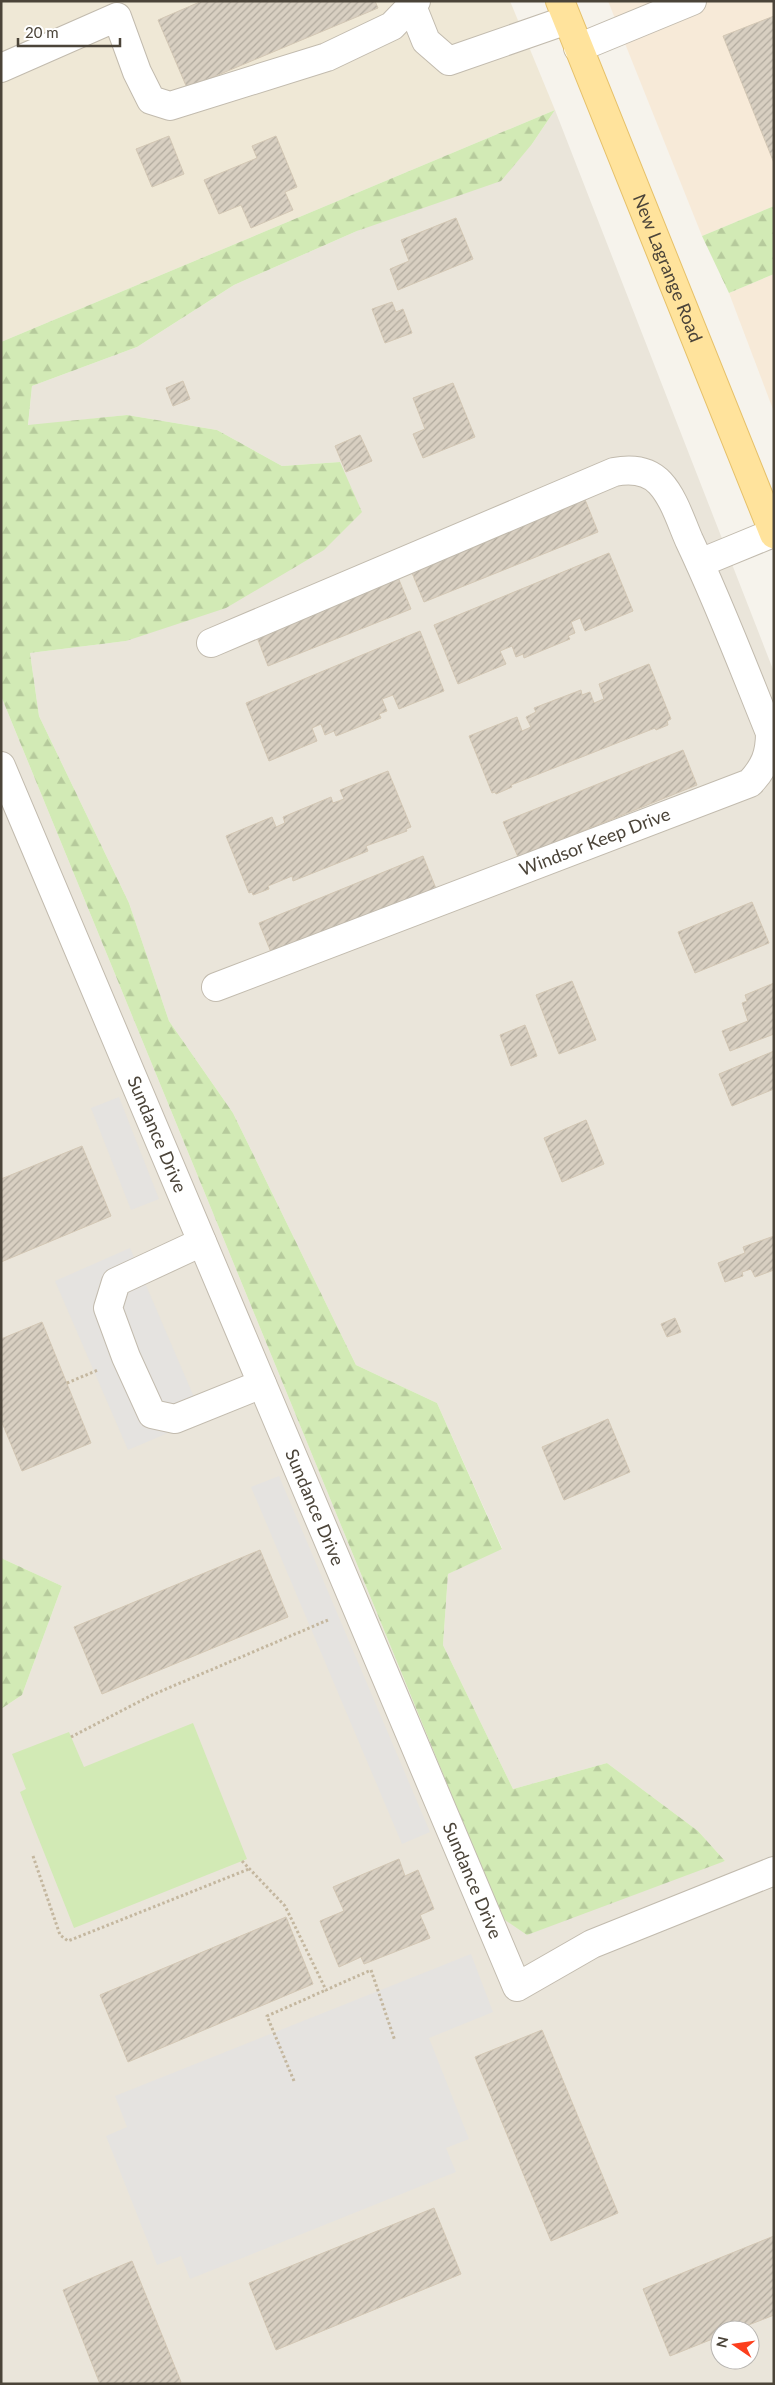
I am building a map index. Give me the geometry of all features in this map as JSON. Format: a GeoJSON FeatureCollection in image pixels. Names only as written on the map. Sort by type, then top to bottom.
{"type":"FeatureCollection","features":[{"type":"Feature","properties":{"kind":"main road","name":"New Lagrange Road"},"geometry":{"type":"LineString","coordinates":[[564,11],[772,527]]}},
{"type":"Feature","properties":{"kind":"street"},"geometry":{"type":"LineString","coordinates":[[578,48],[692,1]]}},
{"type":"Feature","properties":{"kind":"street"},"geometry":{"type":"LineString","coordinates":[[1,68],[117,17],[137,72],[151,100],[170,106],[328,56],[392,26],[414,4],[426,40],[449,61],[564,11]]}},
{"type":"Feature","properties":{"kind":"street","name":"Windsor Keep Drive"},"geometry":{"type":"LineString","coordinates":[[211,643],[614,472],[628,470],[643,472],[659,482],[668,494],[700,563],[770,733],[770,751],[763,768],[750,783],[216,987]]}},
{"type":"Feature","properties":{"kind":"street"},"geometry":{"type":"LineString","coordinates":[[700,563],[772,527]]}},
{"type":"Feature","properties":{"kind":"street","name":"Sundance Drive"},"geometry":{"type":"LineString","coordinates":[[1,766],[517,1988],[592,1944],[774,1871]]}},
{"type":"Feature","properties":{"kind":"street"},"geometry":{"type":"LineString","coordinates":[[202,1242],[116,1282],[108,1308],[126,1357],[152,1414],[175,1419],[262,1384]]}},
{"type":"Feature","properties":{"kind":"path"},"geometry":{"type":"LineString","coordinates":[[71,1736],[152,1695],[357,1609]]}},
{"type":"Feature","properties":{"kind":"path"},"geometry":{"type":"LineString","coordinates":[[33,1856],[60,1935],[68,1941],[250,1869]]}},
{"type":"Feature","properties":{"kind":"path"},"geometry":{"type":"LineString","coordinates":[[242,1861],[285,1906],[326,1990]]}},
{"type":"Feature","properties":{"kind":"path"},"geometry":{"type":"LineString","coordinates":[[294,2081],[267,2016],[371,1970],[395,2041]]}},
{"type":"Feature","properties":{"kind":"shaded area"},"geometry":{"type":"Polygon","coordinates":[[[1,1],[510,1],[555,110],[1,342],[1,1]]]}},
{"type":"Feature","properties":{"kind":"shaded area"},"geometry":{"type":"Polygon","coordinates":[[[608,1],[774,1],[774,206],[702,236],[608,1]]]}},
{"type":"Feature","properties":{"kind":"shaded area"},"geometry":{"type":"Polygon","coordinates":[[[555,110],[774,672],[774,2384],[1,2384],[1,1709],[22,1695],[62,1586],[1,1558],[1,696],[502,1918],[725,1861],[698,1831],[607,1763],[513,1789],[443,1645],[448,1574],[502,1548],[437,1403],[356,1365],[233,1113],[169,1021],[129,903],[39,716],[30,653],[126,641],[340,462],[282,466],[217,430],[127,415],[28,426],[32,386],[137,347],[234,285],[357,231],[532,144],[555,110]]]}},
{"type":"Feature","properties":{"kind":"shaded area"},"geometry":{"type":"Polygon","coordinates":[[[774,274],[774,412],[729,293],[774,274]]]}},
{"type":"Feature","properties":{"kind":"shaded area"},"geometry":{"type":"Polygon","coordinates":[[[119,1097],[159,1199],[131,1210],[91,1108],[119,1097]]]}},
{"type":"Feature","properties":{"kind":"shaded area"},"geometry":{"type":"Polygon","coordinates":[[[130,1248],[203,1418],[128,1450],[55,1281],[130,1248]]]}},
{"type":"Feature","properties":{"kind":"shaded area"},"geometry":{"type":"Polygon","coordinates":[[[279,1476],[430,1832],[402,1844],[251,1487],[279,1476]]]}},
{"type":"Feature","properties":{"kind":"shaded area"},"geometry":{"type":"Polygon","coordinates":[[[471,1954],[493,2012],[429,2038],[469,2139],[446,2148],[456,2172],[190,2279],[181,2256],[157,2265],[106,2136],[127,2127],[115,2096],[471,1954]]]}},
{"type":"Feature","properties":{"kind":"green space"},"geometry":{"type":"Polygon","coordinates":[[[555,110],[532,144],[501,181],[357,231],[234,285],[137,347],[32,386],[28,425],[127,415],[217,430],[282,466],[340,462],[362,512],[324,550],[226,608],[126,641],[30,653],[39,716],[129,903],[169,1021],[233,1113],[356,1365],[437,1403],[502,1549],[448,1574],[443,1645],[513,1789],[607,1763],[698,1831],[725,1861],[527,1935],[502,1918],[1,696],[1,342],[555,110]]]}},
{"type":"Feature","properties":{"kind":"green space"},"geometry":{"type":"Polygon","coordinates":[[[774,206],[774,274],[729,293],[702,236],[774,206]]]}},
{"type":"Feature","properties":{"kind":"green space"},"geometry":{"type":"Polygon","coordinates":[[[1,1558],[62,1586],[22,1695],[1,1709],[1,1558]]]}},
{"type":"Feature","properties":{"kind":"green space"},"geometry":{"type":"Polygon","coordinates":[[[193,1723],[247,1859],[74,1928],[20,1792],[26,1789],[12,1754],[69,1732],[84,1767],[193,1723]]]}},
{"type":"Feature","properties":{"kind":"building"},"geometry":{"type":"Polygon","coordinates":[[[202,1],[375,1],[378,8],[187,88],[158,20],[202,1]]]}},
{"type":"Feature","properties":{"kind":"building"},"geometry":{"type":"Polygon","coordinates":[[[774,16],[774,163],[723,36],[774,16]]]}},
{"type":"Feature","properties":{"kind":"building"},"geometry":{"type":"Polygon","coordinates":[[[169,136],[184,174],[152,187],[136,149],[169,136]]]}},
{"type":"Feature","properties":{"kind":"building"},"geometry":{"type":"Polygon","coordinates":[[[276,136],[297,187],[285,192],[293,210],[251,228],[241,205],[219,214],[204,180],[257,158],[252,146],[276,136]]]}},
{"type":"Feature","properties":{"kind":"building"},"geometry":{"type":"Polygon","coordinates":[[[456,218],[473,259],[398,290],[390,269],[409,261],[401,240],[456,218]]]}},
{"type":"Feature","properties":{"kind":"building"},"geometry":{"type":"Polygon","coordinates":[[[392,302],[396,312],[403,309],[412,333],[385,343],[372,309],[392,302]]]}},
{"type":"Feature","properties":{"kind":"building"},"geometry":{"type":"Polygon","coordinates":[[[183,381],[190,399],[173,406],[166,388],[183,381]]]}},
{"type":"Feature","properties":{"kind":"building"},"geometry":{"type":"Polygon","coordinates":[[[453,383],[475,437],[423,458],[413,434],[425,429],[413,398],[453,383]]]}},
{"type":"Feature","properties":{"kind":"building"},"geometry":{"type":"Polygon","coordinates":[[[360,435],[372,461],[346,472],[335,446],[360,435]]]}},
{"type":"Feature","properties":{"kind":"building"},"geometry":{"type":"Polygon","coordinates":[[[584,497],[598,532],[424,602],[410,568],[584,497]]]}},
{"type":"Feature","properties":{"kind":"building"},"geometry":{"type":"Polygon","coordinates":[[[609,553],[633,611],[585,631],[580,618],[571,622],[575,633],[568,636],[570,639],[524,658],[523,654],[516,657],[512,646],[500,651],[506,664],[458,684],[434,625],[609,553]]]}},
{"type":"Feature","properties":{"kind":"building"},"geometry":{"type":"Polygon","coordinates":[[[397,575],[411,609],[268,666],[255,632],[397,575]]]}},
{"type":"Feature","properties":{"kind":"building"},"geometry":{"type":"Polygon","coordinates":[[[420,631],[444,691],[399,709],[393,695],[382,699],[387,711],[379,714],[381,718],[336,736],[334,731],[325,735],[321,724],[312,728],[317,741],[269,761],[246,703],[420,631]]]}},
{"type":"Feature","properties":{"kind":"building"},"geometry":{"type":"Polygon","coordinates":[[[649,664],[671,719],[667,721],[668,725],[656,730],[655,728],[511,785],[512,787],[496,794],[495,792],[492,793],[469,736],[517,717],[522,731],[531,727],[526,717],[536,712],[534,708],[581,690],[582,695],[590,692],[594,703],[604,699],[599,684],[649,664]]]}},
{"type":"Feature","properties":{"kind":"building"},"geometry":{"type":"Polygon","coordinates":[[[683,750],[697,785],[518,857],[503,822],[683,750]]]}},
{"type":"Feature","properties":{"kind":"building"},"geometry":{"type":"Polygon","coordinates":[[[388,771],[411,827],[406,829],[407,831],[366,846],[368,851],[293,881],[292,876],[268,886],[269,889],[253,895],[252,892],[249,893],[226,836],[272,817],[276,827],[285,823],[283,817],[331,797],[333,803],[344,799],[340,790],[388,771]]]}},
{"type":"Feature","properties":{"kind":"building"},"geometry":{"type":"Polygon","coordinates":[[[423,856],[437,891],[273,957],[259,923],[423,856]]]}},
{"type":"Feature","properties":{"kind":"building"},"geometry":{"type":"Polygon","coordinates":[[[752,902],[769,943],[695,973],[678,932],[752,902]]]}},
{"type":"Feature","properties":{"kind":"building"},"geometry":{"type":"Polygon","coordinates":[[[572,981],[596,1040],[559,1054],[536,995],[572,981]]]}},
{"type":"Feature","properties":{"kind":"building"},"geometry":{"type":"Polygon","coordinates":[[[774,983],[774,1034],[730,1051],[722,1031],[748,1021],[742,1003],[747,1001],[745,995],[774,983]]]}},
{"type":"Feature","properties":{"kind":"building"},"geometry":{"type":"Polygon","coordinates":[[[525,1025],[537,1056],[511,1066],[500,1035],[525,1025]]]}},
{"type":"Feature","properties":{"kind":"building"},"geometry":{"type":"Polygon","coordinates":[[[774,1051],[774,1089],[732,1106],[719,1074],[774,1051]]]}},
{"type":"Feature","properties":{"kind":"building"},"geometry":{"type":"Polygon","coordinates":[[[586,1120],[604,1164],[562,1182],[544,1138],[586,1120]]]}},
{"type":"Feature","properties":{"kind":"building"},"geometry":{"type":"Polygon","coordinates":[[[82,1146],[111,1216],[1,1262],[1,1179],[82,1146]]]}},
{"type":"Feature","properties":{"kind":"building"},"geometry":{"type":"Polygon","coordinates":[[[774,1236],[774,1270],[755,1277],[751,1269],[742,1272],[743,1276],[725,1282],[718,1263],[745,1253],[743,1247],[774,1236]]]}},
{"type":"Feature","properties":{"kind":"building"},"geometry":{"type":"Polygon","coordinates":[[[675,1318],[681,1332],[667,1337],[661,1324],[675,1318]]]}},
{"type":"Feature","properties":{"kind":"building"},"geometry":{"type":"Polygon","coordinates":[[[42,1322],[91,1443],[22,1471],[1,1420],[1,1339],[42,1322]]]}},
{"type":"Feature","properties":{"kind":"building"},"geometry":{"type":"Polygon","coordinates":[[[608,1419],[630,1472],[564,1500],[542,1447],[608,1419]]]}},
{"type":"Feature","properties":{"kind":"building"},"geometry":{"type":"Polygon","coordinates":[[[260,1550],[288,1617],[102,1694],[74,1627],[260,1550]]]}},
{"type":"Feature","properties":{"kind":"building"},"geometry":{"type":"Polygon","coordinates":[[[399,1859],[405,1876],[418,1870],[434,1909],[420,1915],[430,1938],[364,1964],[361,1957],[339,1967],[320,1921],[344,1911],[333,1887],[399,1859]]]}},
{"type":"Feature","properties":{"kind":"building"},"geometry":{"type":"Polygon","coordinates":[[[286,1917],[313,1984],[128,2062],[100,1995],[286,1917]]]}},
{"type":"Feature","properties":{"kind":"building"},"geometry":{"type":"Polygon","coordinates":[[[542,2030],[618,2213],[551,2241],[475,2057],[542,2030]]]}},
{"type":"Feature","properties":{"kind":"building"},"geometry":{"type":"Polygon","coordinates":[[[434,2208],[461,2274],[276,2350],[249,2283],[434,2208]]]}},
{"type":"Feature","properties":{"kind":"building"},"geometry":{"type":"Polygon","coordinates":[[[774,2236],[774,2315],[760,2321],[710,2320],[710,2340],[670,2356],[643,2289],[774,2236]]]}},
{"type":"Feature","properties":{"kind":"building"},"geometry":{"type":"Polygon","coordinates":[[[132,2261],[181,2382],[178,2384],[100,2384],[63,2290],[132,2261]]]}}]}
